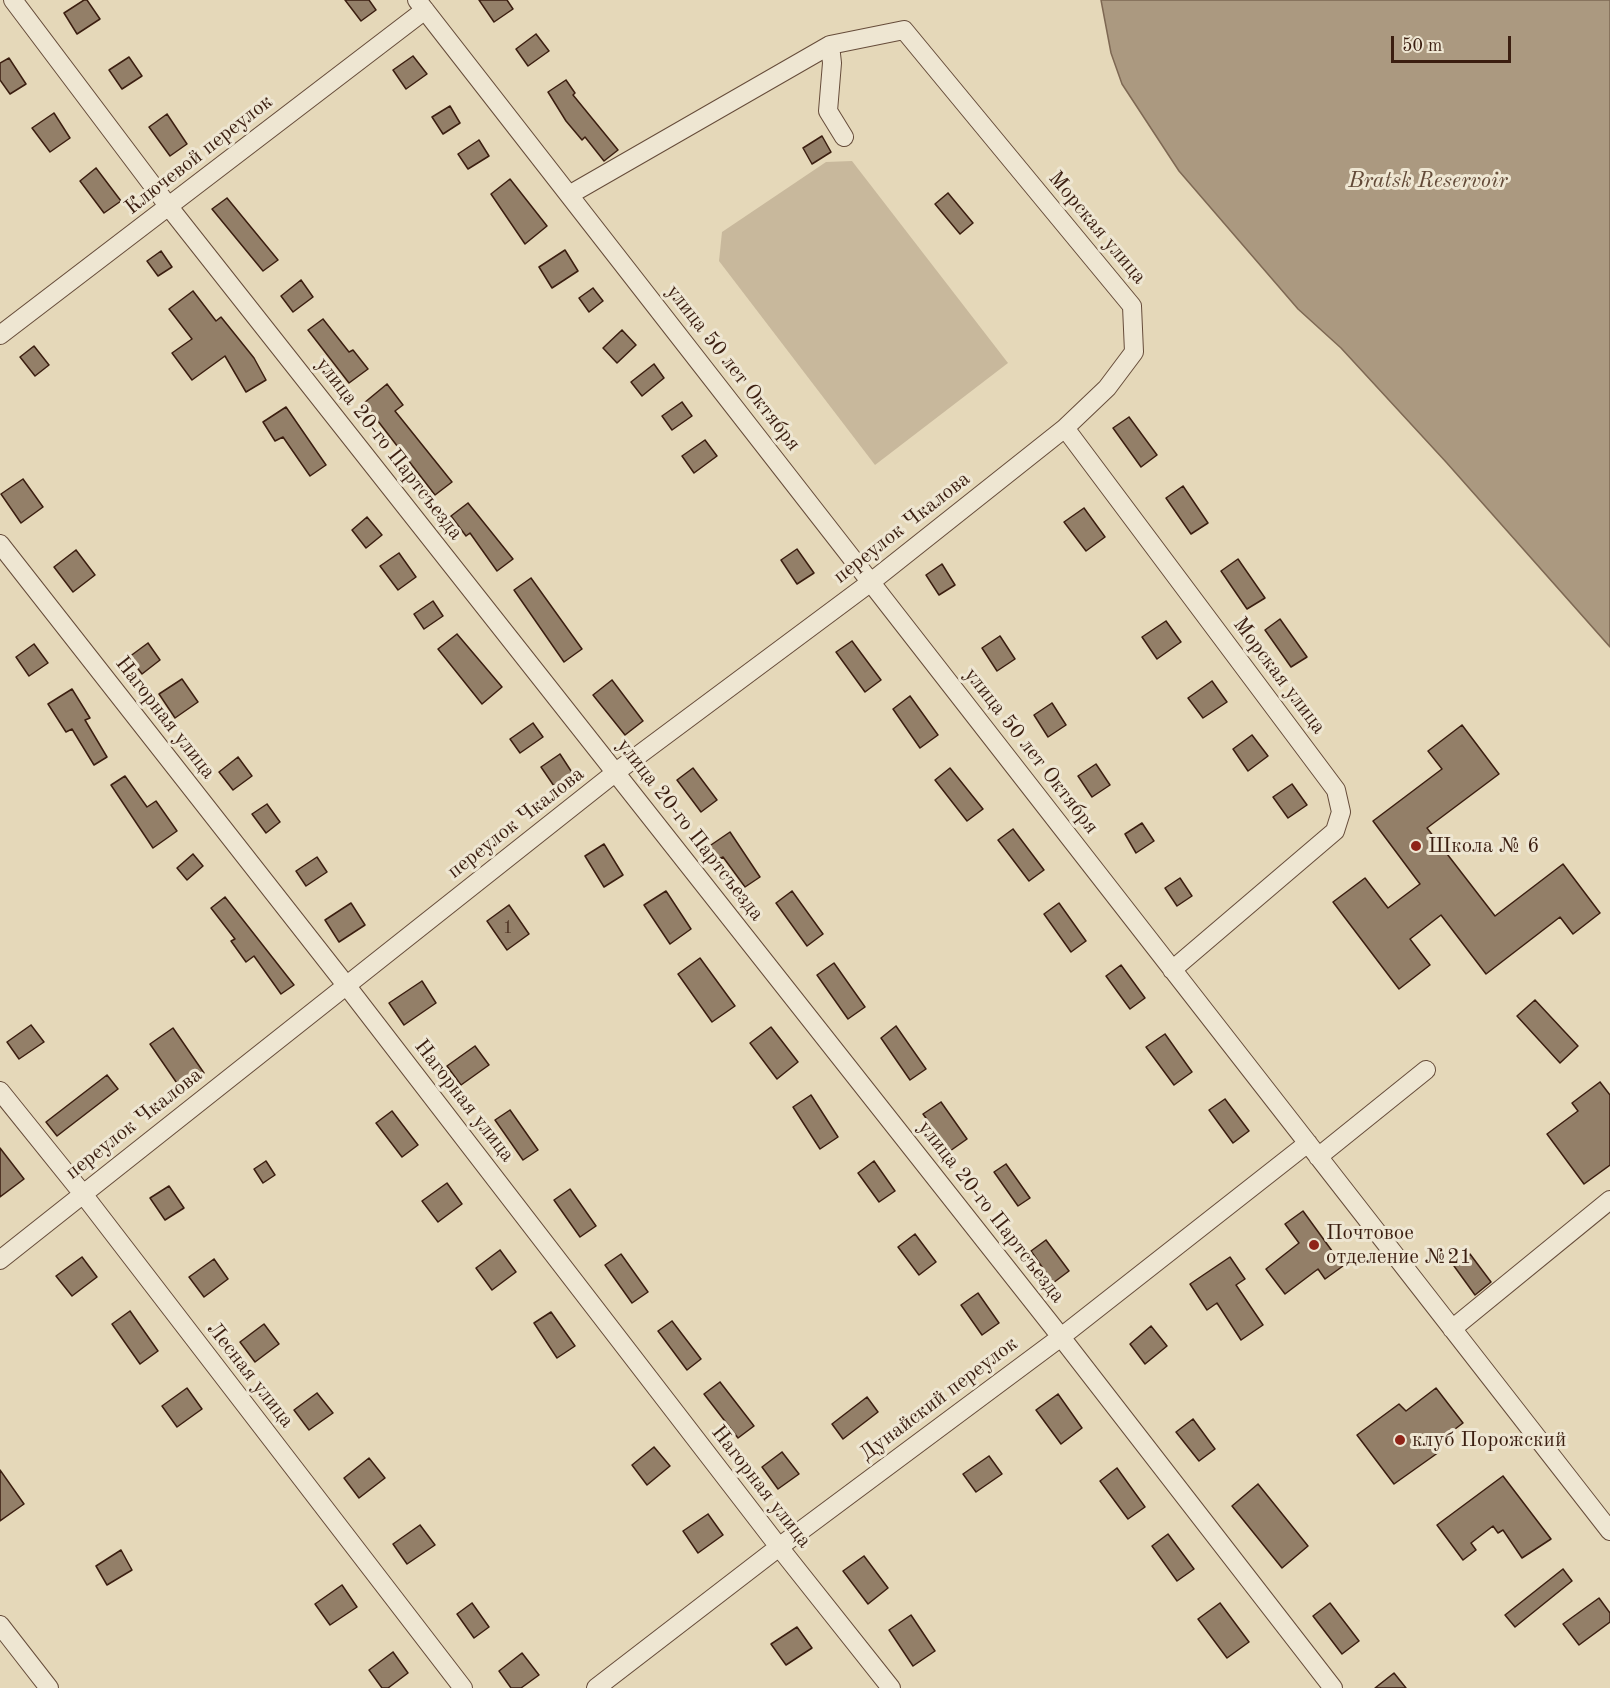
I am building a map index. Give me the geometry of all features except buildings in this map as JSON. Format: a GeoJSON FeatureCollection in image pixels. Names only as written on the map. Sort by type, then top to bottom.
{"type":"FeatureCollection","features":[{"type":"Feature","properties":{"kind":"street","name":"улица 20-го Партсъезда"},"geometry":{"type":"LineString","coordinates":[[13,0],[169,207],[616,772],[1333,1688]]}},
{"type":"Feature","properties":{"kind":"street","name":"Ключевой переулок"},"geometry":{"type":"LineString","coordinates":[[0,335],[169,207],[421,5]]}},
{"type":"Feature","properties":{"kind":"street","name":"улица 50 лет Октября"},"geometry":{"type":"LineString","coordinates":[[421,5],[1610,1531]]}},
{"type":"Feature","properties":{"kind":"street","name":"Морская улица"},"geometry":{"type":"LineString","coordinates":[[569,195],[830,45],[904,30],[1132,306],[1134,352],[1107,388],[1065,428],[1336,790],[1341,812],[1335,831],[1172,970]]}},
{"type":"Feature","properties":{"kind":"street"},"geometry":{"type":"LineString","coordinates":[[830,45],[832,63],[828,111],[844,137]]}},
{"type":"Feature","properties":{"kind":"street","name":"переулок Чкалова"},"geometry":{"type":"LineString","coordinates":[[0,1260],[616,772],[871,582],[1065,428]]}},
{"type":"Feature","properties":{"kind":"street","name":"Нагорная улица"},"geometry":{"type":"LineString","coordinates":[[0,544],[346,985],[779,1547],[891,1688]]}},
{"type":"Feature","properties":{"kind":"street","name":"Дунайский переулок"},"geometry":{"type":"LineString","coordinates":[[596,1688],[779,1547],[1060,1337],[1313,1150],[1426,1070]]}},
{"type":"Feature","properties":{"kind":"street","name":"Лесная улица"},"geometry":{"type":"LineString","coordinates":[[0,1091],[463,1688]]}},
{"type":"Feature","properties":{"kind":"street"},"geometry":{"type":"LineString","coordinates":[[1452,1329],[1610,1200]]}},
{"type":"Feature","properties":{"kind":"street"},"geometry":{"type":"LineString","coordinates":[[0,1625],[49,1688]]}},
{"type":"Feature","properties":{"kind":"shaded area"},"geometry":{"type":"Polygon","coordinates":[[[852,161],[1008,363],[875,465],[719,261],[722,232],[826,162],[852,161]]]}},
{"type":"Feature","properties":{"kind":"water","name":"Bratsk Reservoir"},"geometry":{"type":"Polygon","coordinates":[[[1101,0],[1610,0],[1610,647],[1446,462],[1341,348],[1298,309],[1179,171],[1122,84],[1111,53],[1101,0]]]}},
{"type":"Feature","properties":{"kind":"place","name":"Школа № 6"},"geometry":{"type":"Point","coordinates":[1416,846]}},
{"type":"Feature","properties":{"kind":"place","name":"Почтовое отделение №21"},"geometry":{"type":"Point","coordinates":[1314,1245]}},
{"type":"Feature","properties":{"kind":"place","name":"клуб Порожский"},"geometry":{"type":"Point","coordinates":[1400,1440]}}]}
